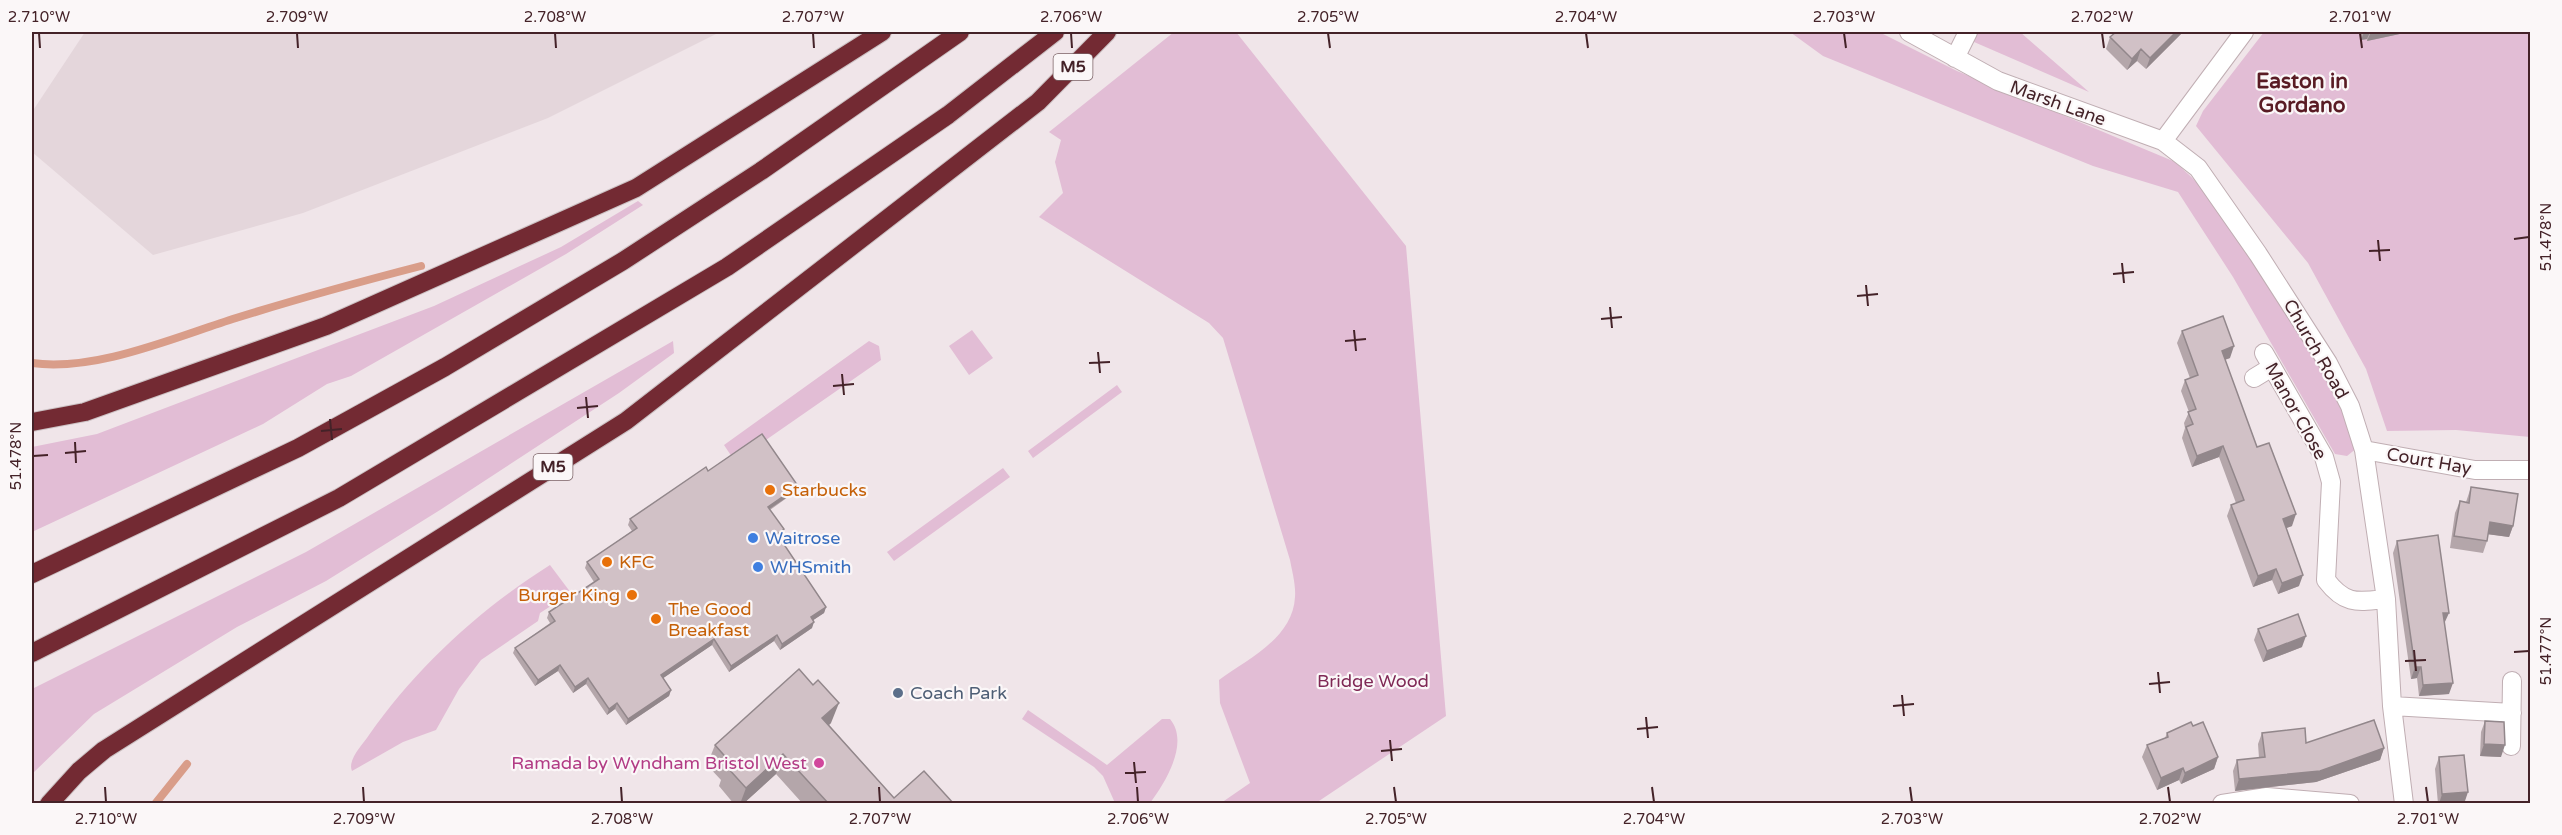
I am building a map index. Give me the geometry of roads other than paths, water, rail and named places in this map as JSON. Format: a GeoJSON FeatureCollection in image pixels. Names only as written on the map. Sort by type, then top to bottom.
{"type":"FeatureCollection","features":[{"type":"Feature","properties":{"kind":"highway"},"geometry":{"type":"LineString","coordinates":[[32,422],[85,412],[315,330],[636,188],[882,32]]}},
{"type":"Feature","properties":{"kind":"highway"},"geometry":{"type":"LineString","coordinates":[[32,574],[298,448],[445,367],[623,261],[761,171],[960,32]]}},
{"type":"Feature","properties":{"kind":"highway","name":"M5"},"geometry":{"type":"LineString","coordinates":[[32,653],[339,498],[727,267],[948,115],[1055,32]]}},
{"type":"Feature","properties":{"kind":"highway","name":"M5"},"geometry":{"type":"LineString","coordinates":[[49,804],[79,771],[104,750],[626,421],[1038,102],[1107,32]]}},
{"type":"Feature","properties":{"kind":"street","name":"Marsh Lane"},"geometry":{"type":"LineString","coordinates":[[1909,32],[1998,81],[2163,141]]}},
{"type":"Feature","properties":{"kind":"street"},"geometry":{"type":"LineString","coordinates":[[1955,58],[1968,32]]}},
{"type":"Feature","properties":{"kind":"street"},"geometry":{"type":"LineString","coordinates":[[2163,141],[2244,32]]}},
{"type":"Feature","properties":{"kind":"street","name":"Church Road"},"geometry":{"type":"LineString","coordinates":[[2163,141],[2198,168],[2258,254],[2328,363],[2350,406],[2364,450],[2386,599],[2392,706],[2404,804]]}},
{"type":"Feature","properties":{"kind":"street","name":"Manor Close"},"geometry":{"type":"LineString","coordinates":[[2254,378],[2268,360],[2324,457],[2331,482],[2326,580],[2339,596],[2349,600],[2386,599]]}},
{"type":"Feature","properties":{"kind":"street","name":"Court Hay"},"geometry":{"type":"LineString","coordinates":[[2364,450],[2475,470],[2530,470]]}},
{"type":"Feature","properties":{"kind":"street"},"geometry":{"type":"LineString","coordinates":[[2511,746],[2512,681]]}},
{"type":"Feature","properties":{"kind":"street"},"geometry":{"type":"LineString","coordinates":[[2392,706],[2512,713]]}},
{"type":"Feature","properties":{"kind":"street"},"geometry":{"type":"LineString","coordinates":[[2222,804],[2267,797],[2350,804]]}},
{"type":"Feature","properties":{"kind":"waterway"},"geometry":{"type":"LineString","coordinates":[[32,363],[57,364],[109,358],[282,304],[421,266]]}},
{"type":"Feature","properties":{"kind":"waterway"},"geometry":{"type":"LineString","coordinates":[[155,804],[187,764]]}},
{"type":"Feature","properties":{"kind":"place","name":"Starbucks"},"geometry":{"type":"Point","coordinates":[770,490]}},
{"type":"Feature","properties":{"kind":"place","name":"Waitrose"},"geometry":{"type":"Point","coordinates":[753,538]}},
{"type":"Feature","properties":{"kind":"place","name":"KFC"},"geometry":{"type":"Point","coordinates":[607,562]}},
{"type":"Feature","properties":{"kind":"place","name":"WHSmith"},"geometry":{"type":"Point","coordinates":[758,567]}},
{"type":"Feature","properties":{"kind":"place","name":"Burger King"},"geometry":{"type":"Point","coordinates":[632,595]}},
{"type":"Feature","properties":{"kind":"place","name":"The Good Breakfast"},"geometry":{"type":"Point","coordinates":[656,619]}},
{"type":"Feature","properties":{"kind":"place","name":"Coach Park"},"geometry":{"type":"Point","coordinates":[898,693]}},
{"type":"Feature","properties":{"kind":"place","name":"Ramada by Wyndham Bristol West"},"geometry":{"type":"Point","coordinates":[819,763]}},
{"type":"Feature","properties":{"kind":"district","name":"Easton in Gordano"},"geometry":{"type":"Point","coordinates":[2302,93]}},
{"type":"Feature","properties":{"kind":"park label","name":"Bridge Wood"},"geometry":{"type":"Point","coordinates":[1373,681]}}]}
